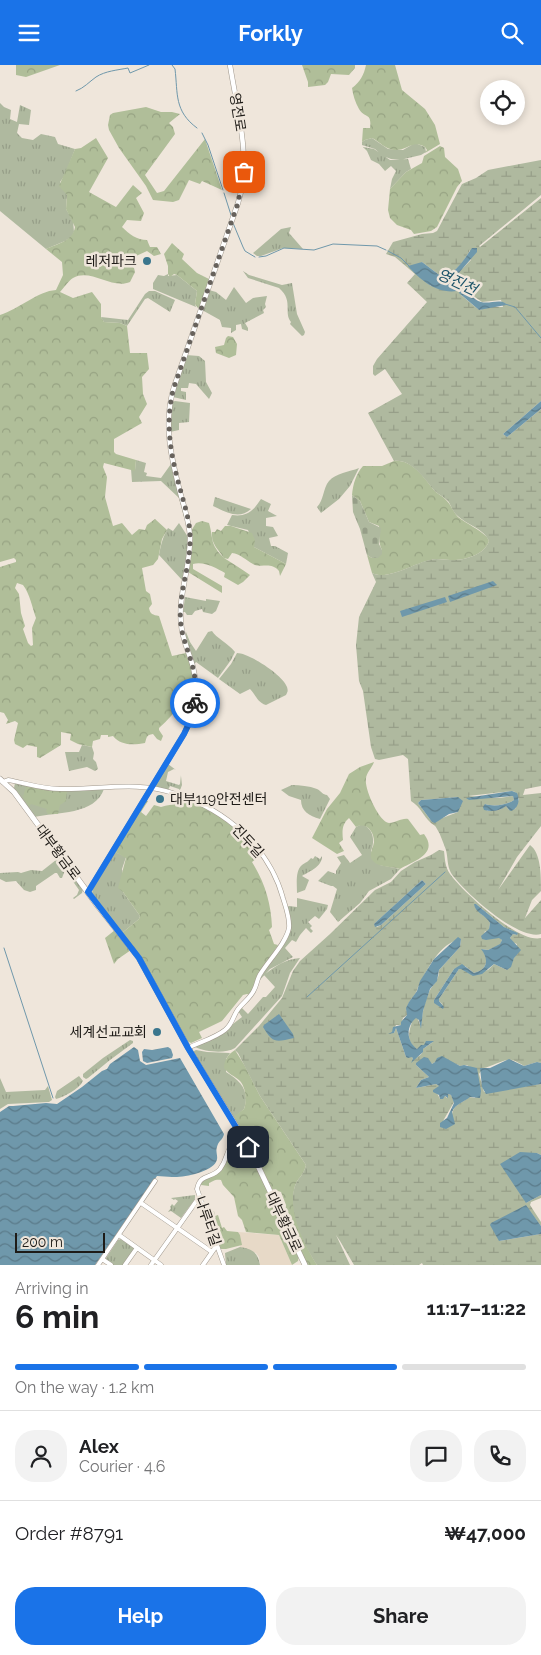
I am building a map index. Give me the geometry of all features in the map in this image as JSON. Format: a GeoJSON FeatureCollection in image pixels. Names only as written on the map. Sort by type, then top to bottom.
{"type":"FeatureCollection","features":[{"type":"Feature","properties":{"kind":"main road","name":"대부황금로"},"geometry":{"type":"LineString","coordinates":[[2,781],[14,792],[139,958],[188,1048],[258,1165],[304,1263]]}},
{"type":"Feature","properties":{"kind":"street","name":"영전로"},"geometry":{"type":"LineString","coordinates":[[88,892],[187,729],[195,701],[194,672],[183,639],[180,616],[190,551],[190,534],[171,456],[168,420],[174,387],[236,209],[242,185],[244,153],[230,65]]}},
{"type":"Feature","properties":{"kind":"street","name":"진두길"},"geometry":{"type":"LineString","coordinates":[[2,781],[8,780],[35,787],[58,789],[132,785],[152,787],[176,793],[220,813],[234,825],[271,868],[279,885],[288,917],[289,929],[259,975],[254,991],[238,1009],[232,1023],[222,1032],[188,1048]]}},
{"type":"Feature","properties":{"kind":"street","name":"나루터길"},"geometry":{"type":"LineString","coordinates":[[224,1265],[197,1189],[203,1178],[216,1173],[221,1168],[230,1145],[243,1138]]}},
{"type":"Feature","properties":{"kind":"street"},"geometry":{"type":"LineString","coordinates":[[98,1265],[155,1181]]}},
{"type":"Feature","properties":{"kind":"street"},"geometry":{"type":"LineString","coordinates":[[151,1265],[200,1196]]}},
{"type":"Feature","properties":{"kind":"street"},"geometry":{"type":"LineString","coordinates":[[141,1203],[212,1252]]}},
{"type":"Feature","properties":{"kind":"street"},"geometry":{"type":"LineString","coordinates":[[119,1235],[160,1265]]}},
{"type":"Feature","properties":{"kind":"street"},"geometry":{"type":"LineString","coordinates":[[203,1265],[217,1245]]}},
{"type":"Feature","properties":{"kind":"street"},"geometry":{"type":"LineString","coordinates":[[125,1265],[137,1248]]}},
{"type":"Feature","properties":{"kind":"street"},"geometry":{"type":"LineString","coordinates":[[102,1259],[111,1265]]}},
{"type":"Feature","properties":{"kind":"street"},"geometry":{"type":"LineString","coordinates":[[297,1265],[304,1263]]}},
{"type":"Feature","properties":{"kind":"shaded area"},"geometry":{"type":"Polygon","coordinates":[[[238,1232],[279,1235],[292,1265],[260,1265],[259,1257],[256,1253],[240,1247],[240,1235],[238,1232]]]}},
{"type":"Feature","properties":{"kind":"green space"},"geometry":{"type":"Polygon","coordinates":[[[16,65],[60,65],[26,77],[16,75],[16,65]]]}},
{"type":"Feature","properties":{"kind":"green space"},"geometry":{"type":"Polygon","coordinates":[[[302,65],[355,65],[355,68],[349,75],[331,74],[325,85],[308,87],[302,65]]]}},
{"type":"Feature","properties":{"kind":"green space"},"geometry":{"type":"Polygon","coordinates":[[[366,65],[395,65],[402,90],[425,109],[435,125],[440,144],[425,153],[427,150],[425,147],[417,144],[394,150],[385,147],[372,138],[362,142],[363,128],[370,128],[370,120],[359,109],[354,99],[352,88],[361,78],[366,65]]]}},
{"type":"Feature","properties":{"kind":"green space"},"geometry":{"type":"Polygon","coordinates":[[[0,103],[11,110],[10,119],[17,122],[20,105],[31,110],[29,125],[19,124],[17,133],[22,138],[33,140],[41,134],[55,137],[58,144],[75,149],[65,175],[60,182],[67,195],[66,209],[73,221],[74,232],[65,241],[46,249],[0,211],[0,103]]]}},
{"type":"Feature","properties":{"kind":"green space"},"geometry":{"type":"Polygon","coordinates":[[[146,107],[161,112],[180,114],[169,123],[173,127],[175,134],[145,175],[157,193],[164,191],[205,139],[222,190],[202,181],[200,184],[189,180],[179,200],[173,202],[153,200],[146,186],[119,148],[108,125],[110,115],[113,113],[146,107]]]}},
{"type":"Feature","properties":{"kind":"green space"},"geometry":{"type":"Polygon","coordinates":[[[96,138],[108,158],[89,192],[116,207],[133,185],[142,193],[136,198],[144,213],[141,221],[127,220],[122,227],[133,236],[147,240],[150,247],[157,247],[161,254],[154,256],[147,251],[130,257],[128,262],[135,272],[130,282],[123,284],[94,277],[80,276],[71,279],[60,292],[73,298],[92,292],[101,304],[101,317],[104,322],[120,323],[127,326],[130,353],[147,353],[149,369],[142,377],[143,394],[147,404],[139,417],[142,423],[114,439],[114,452],[136,460],[135,471],[104,463],[103,467],[107,477],[105,497],[113,526],[122,523],[132,535],[139,529],[145,530],[147,525],[155,519],[167,530],[162,539],[158,559],[153,565],[142,568],[146,591],[150,594],[152,604],[149,610],[152,614],[159,616],[172,656],[186,653],[192,668],[194,685],[174,713],[159,728],[163,736],[161,741],[153,734],[148,736],[145,743],[128,744],[120,742],[113,736],[101,735],[100,739],[93,741],[92,747],[78,744],[70,740],[71,734],[61,732],[61,745],[40,758],[37,757],[37,747],[27,745],[23,748],[15,744],[14,740],[18,723],[15,721],[6,724],[8,720],[4,713],[0,712],[0,567],[16,562],[16,560],[14,558],[0,562],[0,315],[42,293],[56,290],[63,275],[62,262],[46,249],[68,239],[74,232],[75,227],[66,209],[67,195],[59,186],[75,149],[81,148],[96,138]],[[17,583],[15,588],[19,594],[21,613],[25,626],[23,629],[31,646],[33,645],[32,628],[36,618],[29,596],[23,585],[17,583]]]}},
{"type":"Feature","properties":{"kind":"green space"},"geometry":{"type":"Polygon","coordinates":[[[372,138],[388,149],[403,150],[415,143],[425,147],[426,152],[400,160],[391,159],[383,156],[375,149],[362,145],[362,142],[372,138]]]}},
{"type":"Feature","properties":{"kind":"green space"},"geometry":{"type":"Polygon","coordinates":[[[440,146],[444,148],[445,157],[458,169],[462,181],[457,187],[437,227],[431,231],[414,234],[411,230],[397,225],[390,218],[388,210],[390,189],[406,172],[422,163],[424,156],[440,146]]]}},
{"type":"Feature","properties":{"kind":"green space"},"geometry":{"type":"Polygon","coordinates":[[[363,147],[374,149],[390,160],[408,159],[411,169],[390,189],[396,171],[391,166],[385,171],[379,164],[371,160],[363,147]]]}},
{"type":"Feature","properties":{"kind":"green space"},"geometry":{"type":"Polygon","coordinates":[[[541,160],[541,195],[479,246],[541,198],[541,401],[503,434],[507,437],[541,409],[541,786],[525,789],[523,795],[541,793],[541,826],[517,857],[498,890],[530,845],[538,859],[541,891],[532,900],[525,918],[541,900],[541,934],[531,934],[506,923],[479,902],[457,881],[448,865],[446,850],[441,836],[435,826],[411,801],[408,759],[403,755],[379,760],[375,759],[371,747],[363,691],[359,681],[356,645],[359,617],[376,582],[372,573],[386,575],[432,559],[455,560],[467,558],[483,550],[489,541],[480,530],[457,515],[448,501],[435,491],[421,474],[406,463],[394,461],[368,413],[402,394],[385,369],[375,376],[373,374],[373,366],[427,302],[407,283],[415,274],[395,257],[386,254],[393,242],[437,231],[462,184],[488,170],[541,160]],[[470,250],[451,273],[442,277],[422,262],[411,269],[431,286],[455,285],[449,284],[471,260],[470,250]],[[465,290],[461,295],[479,310],[489,307],[503,307],[501,300],[482,302],[465,290]],[[512,791],[468,796],[499,798],[513,796],[514,800],[504,804],[485,804],[487,811],[499,810],[506,806],[509,810],[515,809],[519,799],[515,792],[512,791]],[[458,797],[421,800],[418,803],[432,822],[458,812],[458,797]]]}},
{"type":"Feature","properties":{"kind":"green space"},"geometry":{"type":"Polygon","coordinates":[[[291,227],[289,233],[303,249],[283,248],[261,256],[253,253],[281,229],[291,227]]]}},
{"type":"Feature","properties":{"kind":"green space"},"geometry":{"type":"Polygon","coordinates":[[[172,243],[184,254],[182,259],[197,273],[209,279],[200,307],[198,308],[195,304],[197,291],[177,275],[174,274],[170,277],[168,274],[168,266],[164,254],[172,243]]]}},
{"type":"Feature","properties":{"kind":"green space"},"geometry":{"type":"Polygon","coordinates":[[[243,271],[249,275],[282,285],[292,283],[297,314],[305,332],[304,335],[302,336],[290,324],[286,297],[279,288],[248,278],[243,271]]]}},
{"type":"Feature","properties":{"kind":"green space"},"geometry":{"type":"Polygon","coordinates":[[[168,274],[168,276],[177,275],[197,291],[196,307],[153,289],[153,283],[158,275],[164,276],[168,274]]]}},
{"type":"Feature","properties":{"kind":"green space"},"geometry":{"type":"Polygon","coordinates":[[[234,287],[246,303],[253,298],[267,296],[266,307],[263,310],[264,313],[245,323],[248,331],[242,329],[241,324],[236,325],[236,330],[231,333],[231,328],[222,327],[220,320],[202,310],[209,290],[216,292],[226,300],[234,287]]]}},
{"type":"Feature","properties":{"kind":"green space"},"geometry":{"type":"Polygon","coordinates":[[[149,291],[155,291],[175,300],[170,312],[148,298],[145,299],[127,326],[120,323],[104,322],[101,317],[128,320],[149,291]]]}},
{"type":"Feature","properties":{"kind":"green space"},"geometry":{"type":"Polygon","coordinates":[[[228,336],[233,337],[237,344],[236,355],[229,358],[216,353],[215,347],[224,345],[228,336]]]}},
{"type":"Feature","properties":{"kind":"green space"},"geometry":{"type":"Polygon","coordinates":[[[186,355],[199,356],[205,361],[206,382],[212,393],[209,399],[196,384],[189,383],[188,388],[181,388],[181,391],[186,392],[186,400],[173,397],[186,355]]]}},
{"type":"Feature","properties":{"kind":"green space"},"geometry":{"type":"Polygon","coordinates":[[[172,402],[190,403],[189,422],[179,423],[179,430],[170,432],[172,402]]]}},
{"type":"Feature","properties":{"kind":"green space"},"geometry":{"type":"Polygon","coordinates":[[[136,460],[146,463],[144,472],[147,473],[146,476],[161,478],[171,464],[185,514],[184,517],[179,498],[161,481],[132,482],[131,469],[135,470],[136,460]]]}},
{"type":"Feature","properties":{"kind":"green space"},"geometry":{"type":"Polygon","coordinates":[[[394,461],[406,463],[416,469],[435,491],[449,503],[458,517],[487,537],[489,541],[487,546],[473,556],[461,559],[433,559],[386,575],[372,573],[367,555],[372,558],[382,550],[379,526],[369,522],[360,501],[352,495],[353,487],[363,466],[382,466],[394,461]]]}},
{"type":"Feature","properties":{"kind":"green space"},"geometry":{"type":"Polygon","coordinates":[[[359,468],[350,486],[339,499],[321,513],[317,507],[329,481],[339,474],[359,468]]]}},
{"type":"Feature","properties":{"kind":"green space"},"geometry":{"type":"Polygon","coordinates":[[[352,495],[360,501],[369,522],[381,528],[379,544],[382,554],[378,558],[372,558],[367,555],[353,512],[352,495]]]}},
{"type":"Feature","properties":{"kind":"green space"},"geometry":{"type":"Polygon","coordinates":[[[215,497],[251,509],[242,514],[232,514],[213,506],[215,497]]]}},
{"type":"Feature","properties":{"kind":"green space"},"geometry":{"type":"Polygon","coordinates":[[[261,499],[271,504],[268,511],[277,516],[266,518],[266,526],[273,527],[278,536],[269,538],[271,546],[275,546],[288,553],[286,564],[254,547],[248,530],[227,525],[232,515],[246,514],[261,499]]]}},
{"type":"Feature","properties":{"kind":"green space"},"geometry":{"type":"Polygon","coordinates":[[[202,521],[209,523],[213,541],[219,553],[250,575],[238,585],[224,577],[225,573],[214,567],[201,563],[193,564],[193,569],[222,586],[222,593],[188,572],[191,531],[196,523],[202,521]]]}},
{"type":"Feature","properties":{"kind":"green space"},"geometry":{"type":"Polygon","coordinates":[[[179,523],[188,537],[187,559],[182,580],[159,555],[162,541],[168,528],[173,531],[179,523]]]}},
{"type":"Feature","properties":{"kind":"green space"},"geometry":{"type":"Polygon","coordinates":[[[225,526],[231,526],[252,533],[255,540],[254,547],[286,564],[280,576],[279,571],[272,566],[256,565],[232,553],[228,559],[224,558],[214,543],[212,532],[215,532],[217,529],[221,531],[225,526]]]}},
{"type":"Feature","properties":{"kind":"green space"},"geometry":{"type":"Polygon","coordinates":[[[185,597],[206,601],[206,599],[220,601],[216,611],[212,614],[203,612],[202,609],[195,611],[192,615],[187,615],[183,612],[185,597]]]}},
{"type":"Feature","properties":{"kind":"green space"},"geometry":{"type":"Polygon","coordinates":[[[212,631],[235,652],[218,678],[196,662],[194,665],[185,638],[186,632],[196,651],[208,632],[212,631]]]}},
{"type":"Feature","properties":{"kind":"green space"},"geometry":{"type":"Polygon","coordinates":[[[237,653],[257,661],[273,671],[287,687],[286,695],[266,705],[250,689],[240,694],[219,679],[237,653]]]}},
{"type":"Feature","properties":{"kind":"green space"},"geometry":{"type":"Polygon","coordinates":[[[82,745],[92,747],[93,759],[98,769],[95,771],[87,767],[69,771],[65,752],[79,752],[82,745]]]}},
{"type":"Feature","properties":{"kind":"green space"},"geometry":{"type":"Polygon","coordinates":[[[374,762],[367,775],[366,783],[370,797],[381,817],[389,823],[408,819],[420,835],[424,834],[428,841],[429,847],[423,856],[400,869],[382,866],[373,861],[371,854],[374,838],[371,831],[363,826],[356,827],[349,818],[343,828],[343,840],[339,843],[344,851],[337,854],[312,838],[327,809],[340,793],[349,774],[360,767],[374,762]]]}},
{"type":"Feature","properties":{"kind":"green space"},"geometry":{"type":"Polygon","coordinates":[[[168,764],[176,770],[168,772],[166,781],[179,785],[181,775],[182,785],[179,793],[179,789],[170,786],[168,790],[155,786],[168,764]]]}},
{"type":"Feature","properties":{"kind":"green space"},"geometry":{"type":"Polygon","coordinates":[[[15,783],[48,789],[104,789],[92,804],[84,808],[34,817],[14,788],[15,783]]]}},
{"type":"Feature","properties":{"kind":"green space"},"geometry":{"type":"Polygon","coordinates":[[[292,785],[314,788],[327,795],[330,799],[320,819],[306,813],[302,807],[301,800],[289,796],[281,790],[292,785]]]}},
{"type":"Feature","properties":{"kind":"green space"},"geometry":{"type":"Polygon","coordinates":[[[26,786],[45,790],[67,791],[66,801],[60,805],[58,814],[48,814],[47,809],[31,804],[29,807],[23,797],[26,786]]]}},
{"type":"Feature","properties":{"kind":"green space"},"geometry":{"type":"Polygon","coordinates":[[[180,797],[225,820],[243,836],[260,856],[252,862],[266,893],[272,927],[269,930],[274,944],[278,945],[260,973],[250,995],[243,995],[222,1021],[199,1032],[202,1038],[191,1043],[185,1040],[122,933],[140,916],[118,888],[126,858],[115,852],[146,800],[148,801],[141,812],[146,816],[154,805],[161,807],[178,803],[180,797]]]}},
{"type":"Feature","properties":{"kind":"green space"},"geometry":{"type":"Polygon","coordinates":[[[362,824],[371,832],[373,843],[371,851],[380,865],[400,869],[391,879],[369,891],[360,903],[338,922],[330,912],[337,889],[318,881],[328,871],[336,874],[341,863],[337,857],[344,855],[350,863],[362,855],[350,837],[356,827],[362,824]]]}},
{"type":"Feature","properties":{"kind":"green space"},"geometry":{"type":"Polygon","coordinates":[[[439,850],[444,851],[446,866],[450,874],[478,903],[519,933],[531,938],[541,938],[541,1063],[537,1062],[524,1066],[514,1060],[505,1060],[483,1068],[479,1074],[484,1092],[541,1084],[541,1155],[537,1153],[526,1203],[541,1195],[541,1198],[531,1202],[530,1205],[541,1222],[541,1226],[526,1206],[499,1241],[541,1234],[541,1265],[423,1265],[422,1263],[419,1265],[354,1265],[336,1235],[350,1265],[317,1265],[298,1227],[293,1205],[295,1186],[306,1165],[260,1096],[235,1050],[259,1026],[282,998],[293,971],[300,961],[375,890],[391,882],[401,871],[439,850]],[[422,880],[374,924],[377,927],[381,925],[426,884],[422,880]],[[476,904],[481,914],[488,918],[490,923],[489,930],[484,932],[493,938],[499,937],[502,940],[500,945],[488,950],[482,949],[486,957],[486,964],[479,972],[488,970],[494,964],[507,970],[514,958],[517,944],[512,942],[510,938],[513,934],[517,935],[517,933],[504,927],[476,904]],[[461,939],[440,951],[409,1002],[407,1015],[403,1018],[401,1025],[396,1025],[392,1032],[394,1033],[396,1028],[406,1057],[412,1057],[413,1059],[418,1057],[423,1049],[433,1042],[417,1049],[409,1039],[409,1032],[413,1019],[417,1017],[421,1027],[426,1000],[437,980],[439,970],[460,947],[461,939]],[[465,966],[454,969],[434,1000],[443,1005],[439,999],[459,969],[461,968],[470,974],[479,972],[474,973],[465,966]],[[429,1062],[416,1065],[429,1077],[421,1080],[416,1088],[436,1084],[439,1086],[437,1093],[440,1099],[445,1096],[447,1098],[448,1094],[451,1095],[454,1102],[443,1121],[452,1117],[454,1109],[469,1097],[475,1098],[479,1087],[477,1072],[467,1065],[460,1066],[435,1062],[432,1064],[429,1062]]]}},
{"type":"Feature","properties":{"kind":"green space"},"geometry":{"type":"Polygon","coordinates":[[[115,852],[126,857],[122,869],[123,892],[140,916],[122,933],[92,893],[115,852]]]}},
{"type":"Feature","properties":{"kind":"green space"},"geometry":{"type":"Polygon","coordinates":[[[59,855],[83,889],[82,893],[74,899],[79,890],[65,870],[62,878],[55,873],[36,886],[36,890],[30,892],[24,890],[16,881],[6,882],[0,879],[0,873],[21,873],[31,870],[42,871],[56,860],[54,857],[59,855]]]}},
{"type":"Feature","properties":{"kind":"green space"},"geometry":{"type":"Polygon","coordinates":[[[315,856],[320,859],[322,856],[320,863],[302,876],[309,880],[305,890],[297,893],[298,871],[302,865],[315,856]]]}},
{"type":"Feature","properties":{"kind":"green space"},"geometry":{"type":"Polygon","coordinates":[[[297,898],[328,905],[327,909],[319,919],[315,916],[308,922],[312,926],[310,928],[313,931],[311,933],[306,928],[296,942],[292,940],[285,948],[293,957],[270,969],[258,982],[288,933],[287,907],[297,907],[297,898]]]}},
{"type":"Feature","properties":{"kind":"green space"},"geometry":{"type":"Polygon","coordinates":[[[115,930],[131,950],[114,964],[105,938],[115,930]]]}},
{"type":"Feature","properties":{"kind":"green space"},"geometry":{"type":"Polygon","coordinates":[[[300,958],[290,973],[282,996],[235,1048],[215,1052],[195,1047],[242,1017],[238,1011],[241,1007],[248,1014],[263,997],[266,997],[275,987],[264,975],[281,963],[300,958]]]}},
{"type":"Feature","properties":{"kind":"green space"},"geometry":{"type":"Polygon","coordinates":[[[130,1040],[133,1043],[88,1078],[83,1077],[83,1074],[103,1058],[130,1040]]]}},
{"type":"Feature","properties":{"kind":"green space"},"geometry":{"type":"Polygon","coordinates":[[[196,1050],[230,1053],[226,1059],[226,1072],[240,1083],[246,1097],[244,1109],[234,1118],[192,1052],[196,1050]]]}},
{"type":"Feature","properties":{"kind":"green space"},"geometry":{"type":"Polygon","coordinates":[[[235,1050],[260,1096],[306,1165],[295,1186],[293,1195],[294,1205],[299,1227],[317,1265],[307,1265],[285,1218],[286,1205],[281,1192],[272,1189],[258,1160],[261,1155],[259,1149],[261,1142],[257,1141],[250,1145],[234,1118],[244,1109],[246,1098],[244,1087],[240,1081],[224,1068],[227,1058],[235,1050]]]}},
{"type":"Feature","properties":{"kind":"green space"},"geometry":{"type":"Polygon","coordinates":[[[79,1076],[83,1081],[75,1090],[56,1099],[57,1091],[79,1076]]]}},
{"type":"Feature","properties":{"kind":"green space"},"geometry":{"type":"Polygon","coordinates":[[[0,1078],[6,1092],[45,1090],[48,1086],[52,1100],[49,1102],[8,1104],[0,1109],[0,1078]]]}},
{"type":"Feature","properties":{"kind":"green space"},"geometry":{"type":"Polygon","coordinates":[[[238,1142],[248,1149],[299,1256],[298,1261],[292,1265],[279,1235],[246,1232],[242,1220],[238,1216],[234,1197],[221,1180],[209,1183],[209,1186],[201,1185],[202,1180],[216,1174],[230,1149],[238,1142]]]}},
{"type":"Feature","properties":{"kind":"green space"},"geometry":{"type":"Polygon","coordinates":[[[195,1195],[195,1199],[181,1218],[171,1211],[168,1212],[172,1204],[174,1206],[178,1201],[171,1198],[195,1195]]]}},
{"type":"Feature","properties":{"kind":"green space"},"geometry":{"type":"Polygon","coordinates":[[[214,1211],[215,1216],[218,1215],[222,1228],[224,1227],[227,1231],[238,1232],[242,1245],[219,1249],[207,1214],[214,1211]]]}},
{"type":"Feature","properties":{"kind":"green space"},"geometry":{"type":"Polygon","coordinates":[[[121,1239],[134,1248],[134,1251],[124,1265],[113,1265],[106,1258],[118,1240],[121,1239]]]}},
{"type":"Feature","properties":{"kind":"green space"},"geometry":{"type":"Polygon","coordinates":[[[240,1247],[254,1252],[258,1257],[260,1265],[226,1265],[225,1253],[240,1247]]]}},
{"type":"Feature","properties":{"kind":"water"},"geometry":{"type":"Polygon","coordinates":[[[472,248],[477,248],[477,252],[450,283],[457,286],[457,291],[443,290],[430,285],[408,266],[422,262],[442,277],[447,276],[455,270],[472,248]]]}},
{"type":"Feature","properties":{"kind":"water"},"geometry":{"type":"Polygon","coordinates":[[[461,289],[481,302],[500,301],[506,305],[479,310],[459,293],[461,289]]]}},
{"type":"Feature","properties":{"kind":"water"},"geometry":{"type":"Polygon","coordinates":[[[541,401],[541,409],[507,437],[503,434],[541,401]]]}},
{"type":"Feature","properties":{"kind":"water"},"geometry":{"type":"Polygon","coordinates":[[[493,581],[497,585],[450,602],[448,596],[493,581]]]}},
{"type":"Feature","properties":{"kind":"water"},"geometry":{"type":"Polygon","coordinates":[[[445,597],[447,602],[402,617],[400,611],[445,597]]]}},
{"type":"Feature","properties":{"kind":"water"},"geometry":{"type":"Polygon","coordinates":[[[512,791],[517,793],[519,801],[516,808],[511,811],[506,806],[493,811],[484,810],[483,807],[485,804],[500,805],[508,803],[514,800],[513,796],[469,800],[466,798],[512,791]]]}},
{"type":"Feature","properties":{"kind":"water"},"geometry":{"type":"Polygon","coordinates":[[[458,797],[463,801],[458,812],[449,814],[435,823],[432,822],[418,803],[421,800],[458,797]]]}},
{"type":"Feature","properties":{"kind":"water"},"geometry":{"type":"Polygon","coordinates":[[[422,880],[426,884],[381,925],[375,927],[374,924],[422,880]]]}},
{"type":"Feature","properties":{"kind":"water"},"geometry":{"type":"Polygon","coordinates":[[[474,904],[504,927],[518,933],[517,935],[513,934],[510,938],[521,950],[514,958],[511,967],[507,970],[494,964],[482,974],[473,976],[459,969],[439,999],[444,1007],[443,1009],[434,1003],[434,1000],[454,969],[462,964],[474,973],[479,972],[486,964],[484,953],[481,949],[488,950],[500,944],[502,940],[499,938],[482,939],[481,936],[489,929],[490,923],[476,910],[474,904]]]}},
{"type":"Feature","properties":{"kind":"water"},"geometry":{"type":"Polygon","coordinates":[[[458,937],[461,939],[460,947],[439,970],[437,981],[430,989],[423,1011],[421,1029],[419,1020],[416,1018],[410,1025],[409,1038],[417,1049],[424,1045],[426,1041],[434,1041],[423,1049],[423,1052],[411,1063],[413,1059],[412,1057],[406,1057],[396,1028],[394,1033],[388,1034],[392,1032],[393,1027],[401,1025],[401,1022],[407,1015],[406,1008],[409,1002],[434,959],[458,937]]]}},
{"type":"Feature","properties":{"kind":"water"},"geometry":{"type":"Polygon","coordinates":[[[279,1014],[294,1038],[279,1041],[272,1039],[263,1027],[279,1014]]]}},
{"type":"Feature","properties":{"kind":"water"},"geometry":{"type":"Polygon","coordinates":[[[134,1047],[138,1050],[140,1061],[146,1065],[180,1058],[224,1134],[216,1151],[216,1162],[209,1169],[189,1175],[177,1177],[157,1176],[95,1265],[0,1265],[0,1112],[9,1106],[57,1104],[107,1069],[110,1064],[134,1047]]]}},
{"type":"Feature","properties":{"kind":"water"},"geometry":{"type":"Polygon","coordinates":[[[168,1047],[171,1049],[172,1058],[147,1063],[143,1061],[142,1052],[144,1049],[152,1050],[168,1047]]]}},
{"type":"Feature","properties":{"kind":"water"},"geometry":{"type":"Polygon","coordinates":[[[442,1056],[460,1066],[477,1068],[481,1091],[480,1098],[470,1097],[456,1107],[452,1112],[455,1124],[446,1129],[440,1127],[440,1123],[447,1118],[454,1103],[451,1095],[448,1094],[448,1098],[445,1096],[443,1099],[440,1099],[439,1095],[433,1092],[439,1086],[436,1084],[416,1088],[421,1080],[429,1077],[416,1063],[424,1057],[428,1058],[432,1064],[437,1058],[442,1056]]]}},
{"type":"Feature","properties":{"kind":"water"},"geometry":{"type":"Polygon","coordinates":[[[509,1059],[524,1066],[537,1062],[541,1063],[541,1084],[486,1094],[482,1087],[480,1068],[490,1068],[509,1059]]]}},
{"type":"Feature","properties":{"kind":"water"},"geometry":{"type":"Polygon","coordinates":[[[520,1152],[541,1155],[541,1195],[526,1203],[500,1164],[520,1152]]]}},
{"type":"Feature","properties":{"kind":"water"},"geometry":{"type":"Polygon","coordinates":[[[526,1205],[541,1226],[541,1234],[499,1241],[490,1225],[491,1223],[526,1205]]]}},
{"type":"Feature","properties":{"kind":"waterway","name":"영진천"},"geometry":{"type":"LineString","coordinates":[[76,91],[103,73],[128,68],[130,73],[149,65]]}},
{"type":"Feature","properties":{"kind":"waterway","name":"영진천"},"geometry":{"type":"LineString","coordinates":[[172,65],[175,69],[178,101],[184,115],[197,128]]}},
{"type":"Feature","properties":{"kind":"waterway","name":"영진천"},"geometry":{"type":"LineString","coordinates":[[202,133],[223,190]]}},
{"type":"Feature","properties":{"kind":"waterway","name":"영진천"},"geometry":{"type":"LineString","coordinates":[[224,193],[231,215]]}},
{"type":"Feature","properties":{"kind":"waterway","name":"영진천"},"geometry":{"type":"LineString","coordinates":[[233,223],[245,251],[255,257]]}},
{"type":"Feature","properties":{"kind":"waterway","name":"영진천"},"geometry":{"type":"LineString","coordinates":[[259,257],[284,248],[314,250],[333,244],[377,246],[386,250]]}},
{"type":"Feature","properties":{"kind":"waterway","name":"영진천"},"geometry":{"type":"LineString","coordinates":[[388,251],[401,258],[410,267]]}},
{"type":"Feature","properties":{"kind":"waterway","name":"영진천"},"geometry":{"type":"LineString","coordinates":[[505,304],[515,307],[541,338]]}},
{"type":"Feature","properties":{"kind":"waterway"},"geometry":{"type":"LineString","coordinates":[[307,997],[445,872]]}},
{"type":"Feature","properties":{"kind":"waterway"},"geometry":{"type":"LineString","coordinates":[[4,948],[53,1098]]}},
{"type":"Feature","properties":{"kind":"way so far"},"geometry":{"type":"LineString","coordinates":[[195,703],[196,684],[193,666],[183,639],[180,616],[190,551],[190,534],[171,456],[168,429],[169,410],[174,387],[238,203],[244,172]]}},
{"type":"Feature","properties":{"kind":"place","name":"레저파크"},"geometry":{"type":"Point","coordinates":[147,261]}},
{"type":"Feature","properties":{"kind":"place","name":"대부119안전센터"},"geometry":{"type":"Point","coordinates":[160,799]}},
{"type":"Feature","properties":{"kind":"place","name":"세계선교교회"},"geometry":{"type":"Point","coordinates":[157,1032]}},
{"type":"Feature","properties":{"kind":"route"},"geometry":{"type":"LineString","coordinates":[[195,703],[187,729],[88,892],[139,958],[188,1048],[248,1147]]}}]}
